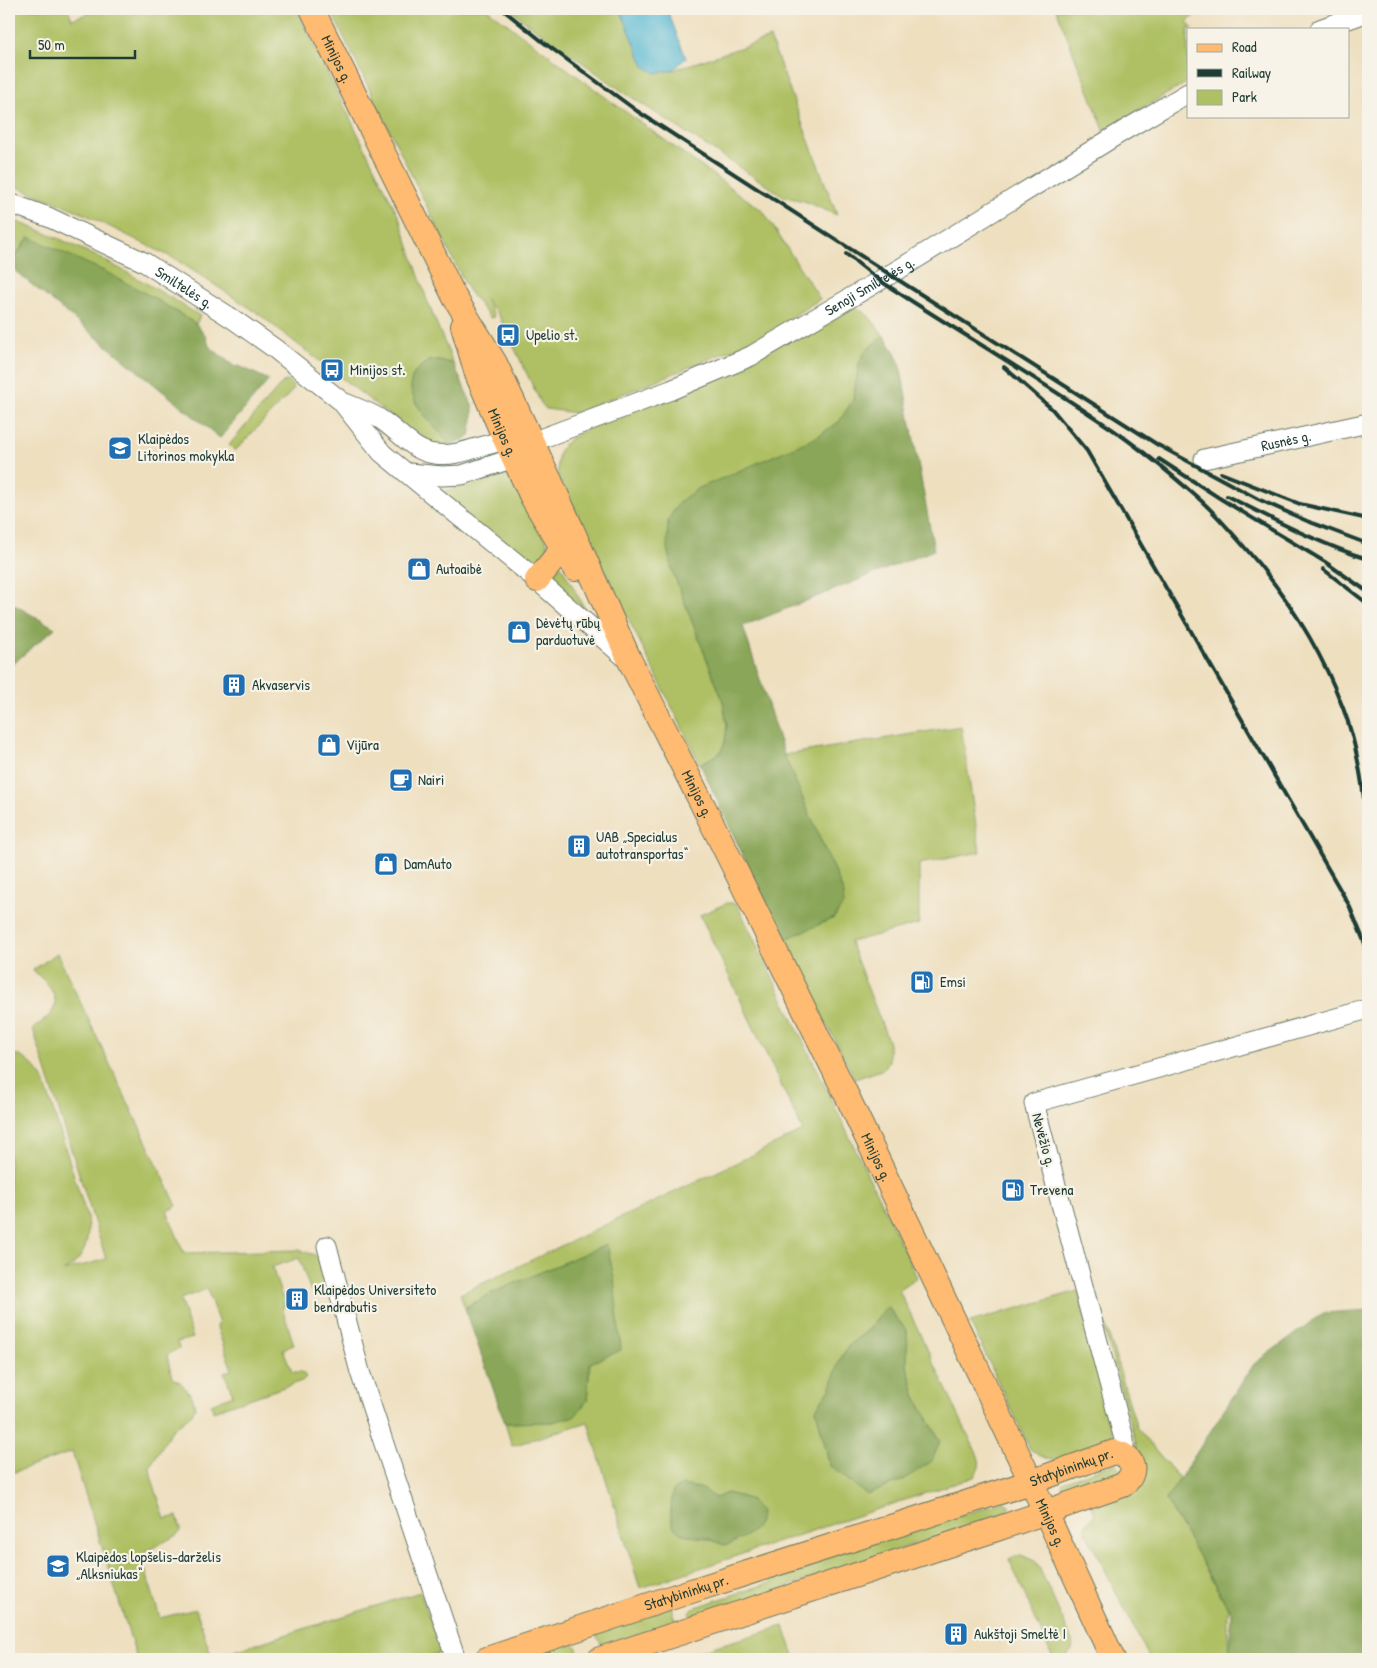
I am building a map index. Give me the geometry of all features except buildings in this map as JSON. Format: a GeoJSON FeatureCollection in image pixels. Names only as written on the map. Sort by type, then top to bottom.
{"type":"FeatureCollection","features":[{"type":"Feature","properties":{"kind":"main road","name":"Minijos g."},"geometry":{"type":"LineString","coordinates":[[312,9],[455,298],[495,363],[630,661],[843,1088],[1046,1513],[1109,1658]]}},
{"type":"Feature","properties":{"kind":"main road","name":"Minijos g."},"geometry":{"type":"LineString","coordinates":[[455,298],[477,374],[532,496],[630,661]]}},
{"type":"Feature","properties":{"kind":"main road"},"geometry":{"type":"LineString","coordinates":[[537,580],[563,548]]}},
{"type":"Feature","properties":{"kind":"main road","name":"Statybininkų pr."},"geometry":{"type":"LineString","coordinates":[[487,1659],[1031,1482],[1114,1452],[1124,1454],[1132,1462],[1130,1479],[1123,1485],[1046,1513],[600,1659]]}},
{"type":"Feature","properties":{"kind":"main road"},"geometry":{"type":"LineString","coordinates":[[682,1594],[678,1606],[679,1615],[691,1629]]}},
{"type":"Feature","properties":{"kind":"main road"},"geometry":{"type":"LineString","coordinates":[[573,1630],[582,1636],[587,1644],[588,1654],[586,1659]]}},
{"type":"Feature","properties":{"kind":"street"},"geometry":{"type":"LineString","coordinates":[[1323,28],[1368,12]]}},
{"type":"Feature","properties":{"kind":"street","name":"Senoji Smiltelės g."},"geometry":{"type":"LineString","coordinates":[[532,442],[671,390],[751,356],[901,268],[1187,94]]}},
{"type":"Feature","properties":{"kind":"street","name":"Smiltelės g."},"geometry":{"type":"LineString","coordinates":[[9,203],[56,220],[144,262],[233,319],[274,348],[341,402]]}},
{"type":"Feature","properties":{"kind":"street"},"geometry":{"type":"LineString","coordinates":[[341,402],[379,418],[417,448],[434,454],[454,454],[510,448],[532,442]]}},
{"type":"Feature","properties":{"kind":"street"},"geometry":{"type":"LineString","coordinates":[[341,402],[382,453],[537,580],[630,661]]}},
{"type":"Feature","properties":{"kind":"street","name":"Rusnės g."},"geometry":{"type":"LineString","coordinates":[[1204,459],[1368,423]]}},
{"type":"Feature","properties":{"kind":"street"},"geometry":{"type":"LineString","coordinates":[[408,473],[442,476],[462,475],[510,448]]}},
{"type":"Feature","properties":{"kind":"street","name":"Nevėžio g."},"geometry":{"type":"LineString","coordinates":[[1124,1454],[1124,1439],[1034,1102],[1368,1009]]}},
{"type":"Feature","properties":{"kind":"street"},"geometry":{"type":"LineString","coordinates":[[327,1246],[360,1372],[456,1659]]}},
{"type":"Feature","properties":{"kind":"green space"},"geometry":{"type":"Polygon","coordinates":[[[9,9],[68,9],[72,19],[101,9],[296,9],[399,217],[428,303],[453,363],[431,360],[415,402],[451,446],[434,445],[423,441],[256,312],[175,259],[76,210],[9,184],[9,9]]]}},
{"type":"Feature","properties":{"kind":"green space"},"geometry":{"type":"Polygon","coordinates":[[[330,9],[487,9],[763,211],[820,299],[756,340],[576,413],[546,409],[541,403],[499,316],[485,298],[494,317],[490,318],[468,290],[330,9]]]}},
{"type":"Feature","properties":{"kind":"green space"},"geometry":{"type":"Polygon","coordinates":[[[510,9],[620,9],[644,66],[656,73],[673,70],[770,38],[837,215],[804,201],[785,197],[625,93],[510,9]]]}},
{"type":"Feature","properties":{"kind":"green space"},"geometry":{"type":"Polygon","coordinates":[[[1056,9],[1202,9],[1187,22],[1192,28],[1187,28],[1187,83],[1104,130],[1056,9]]]}},
{"type":"Feature","properties":{"kind":"green space"},"geometry":{"type":"Polygon","coordinates":[[[9,219],[83,250],[131,275],[200,316],[196,324],[154,298],[29,237],[9,264],[9,219]]]}},
{"type":"Feature","properties":{"kind":"green space"},"geometry":{"type":"Polygon","coordinates":[[[29,237],[106,272],[154,298],[196,324],[206,337],[209,346],[235,367],[239,366],[269,380],[220,438],[9,266],[29,237]]]}},
{"type":"Feature","properties":{"kind":"green space"},"geometry":{"type":"Polygon","coordinates":[[[848,307],[865,313],[884,336],[866,350],[859,364],[853,400],[839,422],[667,548],[672,570],[723,701],[727,726],[725,742],[720,753],[700,764],[558,476],[559,454],[568,440],[581,432],[848,307]]]}},
{"type":"Feature","properties":{"kind":"green space"},"geometry":{"type":"Polygon","coordinates":[[[884,336],[900,364],[934,550],[743,626],[784,755],[844,894],[843,905],[834,918],[783,940],[700,764],[720,753],[725,742],[727,726],[723,701],[672,570],[667,548],[668,520],[679,502],[697,489],[815,438],[839,422],[853,400],[859,364],[866,350],[884,336]]]}},
{"type":"Feature","properties":{"kind":"green space"},"geometry":{"type":"Polygon","coordinates":[[[431,360],[453,363],[473,407],[470,436],[451,446],[423,414],[411,391],[411,380],[418,369],[431,360]]]}},
{"type":"Feature","properties":{"kind":"green space"},"geometry":{"type":"Polygon","coordinates":[[[287,381],[293,386],[293,390],[235,451],[229,445],[283,382],[287,381]]]}},
{"type":"Feature","properties":{"kind":"green space"},"geometry":{"type":"Polygon","coordinates":[[[495,474],[504,474],[515,481],[546,538],[549,557],[537,573],[439,494],[495,474]]]}},
{"type":"Feature","properties":{"kind":"green space"},"geometry":{"type":"Polygon","coordinates":[[[561,565],[585,609],[544,579],[561,565]]]}},
{"type":"Feature","properties":{"kind":"green space"},"geometry":{"type":"Polygon","coordinates":[[[9,602],[55,628],[9,667],[9,602]]]}},
{"type":"Feature","properties":{"kind":"green space"},"geometry":{"type":"Polygon","coordinates":[[[961,726],[980,852],[919,864],[919,924],[850,942],[889,1043],[889,1061],[884,1069],[855,1079],[783,940],[834,918],[844,894],[784,755],[961,726]]]}},
{"type":"Feature","properties":{"kind":"green space"},"geometry":{"type":"Polygon","coordinates":[[[727,903],[733,903],[738,906],[917,1277],[899,1290],[978,1456],[979,1464],[974,1477],[640,1588],[588,1422],[512,1446],[505,1423],[553,1422],[587,1401],[590,1363],[620,1350],[614,1279],[607,1244],[492,1293],[465,1308],[460,1294],[803,1131],[700,915],[727,903]],[[888,1307],[867,1331],[849,1345],[831,1387],[816,1409],[830,1466],[940,1441],[915,1395],[907,1366],[907,1331],[888,1307]],[[700,1488],[673,1491],[672,1521],[679,1531],[686,1535],[715,1542],[749,1499],[727,1493],[716,1498],[700,1488]]]}},
{"type":"Feature","properties":{"kind":"green space"},"geometry":{"type":"Polygon","coordinates":[[[57,953],[177,1206],[167,1211],[184,1253],[299,1250],[315,1255],[321,1262],[332,1286],[311,1292],[299,1258],[272,1267],[285,1306],[282,1307],[294,1345],[283,1349],[292,1372],[302,1372],[306,1377],[302,1381],[213,1411],[211,1404],[233,1395],[224,1372],[232,1370],[216,1325],[219,1324],[207,1289],[180,1299],[193,1338],[177,1342],[179,1348],[167,1355],[172,1378],[180,1382],[192,1396],[195,1407],[192,1414],[172,1430],[150,1466],[151,1476],[165,1519],[177,1516],[181,1530],[177,1535],[145,1552],[142,1559],[160,1618],[196,1609],[212,1658],[420,1592],[442,1652],[420,1659],[137,1659],[72,1452],[9,1474],[9,1052],[29,1062],[43,1078],[87,1217],[88,1235],[83,1252],[75,1263],[63,1271],[106,1259],[33,1029],[49,1015],[55,1001],[51,989],[33,970],[57,953]]]}},
{"type":"Feature","properties":{"kind":"green space"},"geometry":{"type":"Polygon","coordinates":[[[607,1244],[614,1279],[621,1350],[590,1363],[587,1401],[575,1416],[553,1422],[505,1423],[465,1308],[492,1293],[607,1244]]]}},
{"type":"Feature","properties":{"kind":"green space"},"geometry":{"type":"Polygon","coordinates":[[[1078,1291],[1113,1432],[1108,1444],[1061,1460],[1052,1460],[1030,1449],[970,1322],[1078,1291]]]}},
{"type":"Feature","properties":{"kind":"green space"},"geometry":{"type":"Polygon","coordinates":[[[887,1307],[907,1331],[907,1366],[915,1395],[940,1441],[932,1461],[903,1480],[867,1495],[830,1466],[816,1409],[831,1387],[839,1361],[849,1345],[867,1331],[887,1307]]]}},
{"type":"Feature","properties":{"kind":"green space"},"geometry":{"type":"Polygon","coordinates":[[[1368,1310],[1368,1659],[1228,1659],[1232,1614],[1166,1500],[1254,1364],[1323,1313],[1368,1310]]]}},
{"type":"Feature","properties":{"kind":"green space"},"geometry":{"type":"Polygon","coordinates":[[[1103,1316],[1137,1428],[1180,1479],[1166,1500],[1228,1608],[1228,1659],[1150,1659],[1086,1533],[1086,1524],[1095,1514],[1091,1506],[1144,1473],[1102,1321],[1103,1316]]]}},
{"type":"Feature","properties":{"kind":"green space"},"geometry":{"type":"Polygon","coordinates":[[[1115,1463],[1120,1470],[1119,1475],[1067,1493],[1061,1489],[1063,1482],[1115,1463]]]}},
{"type":"Feature","properties":{"kind":"green space"},"geometry":{"type":"Polygon","coordinates":[[[682,1485],[700,1488],[716,1498],[727,1493],[749,1499],[761,1511],[759,1522],[754,1530],[726,1545],[708,1538],[687,1535],[677,1531],[671,1518],[673,1491],[682,1485]]]}},
{"type":"Feature","properties":{"kind":"green space"},"geometry":{"type":"Polygon","coordinates":[[[1004,1502],[1009,1505],[1005,1514],[693,1618],[689,1613],[693,1608],[769,1583],[811,1561],[1004,1502]]]}},
{"type":"Feature","properties":{"kind":"green space"},"geometry":{"type":"Polygon","coordinates":[[[1021,1555],[1035,1561],[1038,1565],[1073,1643],[1072,1650],[1064,1659],[1053,1659],[1009,1559],[1021,1555]]]}},
{"type":"Feature","properties":{"kind":"green space"},"geometry":{"type":"Polygon","coordinates":[[[673,1606],[673,1616],[677,1622],[601,1647],[600,1641],[594,1633],[673,1606]]]}},
{"type":"Feature","properties":{"kind":"green space"},"geometry":{"type":"Polygon","coordinates":[[[784,1626],[795,1659],[672,1659],[784,1626]]]}},
{"type":"Feature","properties":{"kind":"green space"},"geometry":{"type":"Polygon","coordinates":[[[570,1642],[577,1647],[576,1655],[572,1659],[514,1659],[570,1642]]]}},
{"type":"Feature","properties":{"kind":"water"},"geometry":{"type":"Polygon","coordinates":[[[620,9],[667,9],[686,58],[673,70],[656,73],[644,66],[620,9]]]}},
{"type":"Feature","properties":{"kind":"railway"},"geometry":{"type":"LineString","coordinates":[[502,9],[543,42],[637,111],[1158,445],[1258,499],[1307,521],[1368,544]]}},
{"type":"Feature","properties":{"kind":"railway"},"geometry":{"type":"LineString","coordinates":[[846,254],[879,280],[1060,394],[1119,434],[1203,502],[1225,525],[1272,580],[1286,600],[1312,641],[1334,685],[1353,737],[1368,829]]}},
{"type":"Feature","properties":{"kind":"railway"},"geometry":{"type":"LineString","coordinates":[[1004,367],[1052,409],[1087,451],[1349,905],[1368,951]]}},
{"type":"Feature","properties":{"kind":"railway"},"geometry":{"type":"LineString","coordinates":[[1159,459],[1325,562],[1368,592]]}},
{"type":"Feature","properties":{"kind":"railway"},"geometry":{"type":"LineString","coordinates":[[1221,473],[1300,504],[1368,519]]}},
{"type":"Feature","properties":{"kind":"railway"},"geometry":{"type":"LineString","coordinates":[[1227,496],[1314,539],[1368,559]]}},
{"type":"Feature","properties":{"kind":"railway"},"geometry":{"type":"LineString","coordinates":[[1323,569],[1368,604]]}},
{"type":"Feature","properties":{"kind":"place","name":"Upelio st."},"geometry":{"type":"Point","coordinates":[508,335]}},
{"type":"Feature","properties":{"kind":"place","name":"Minijos st."},"geometry":{"type":"Point","coordinates":[332,370]}},
{"type":"Feature","properties":{"kind":"place","name":"Klaipėdos Litorinos mokykla"},"geometry":{"type":"Point","coordinates":[120,448]}},
{"type":"Feature","properties":{"kind":"place","name":"Autoaibė"},"geometry":{"type":"Point","coordinates":[419,569]}},
{"type":"Feature","properties":{"kind":"place","name":"Dėvėtų rūbų parduotuvė"},"geometry":{"type":"Point","coordinates":[519,632]}},
{"type":"Feature","properties":{"kind":"place","name":"Akvaservis"},"geometry":{"type":"Point","coordinates":[234,685]}},
{"type":"Feature","properties":{"kind":"place","name":"Vijūra"},"geometry":{"type":"Point","coordinates":[329,745]}},
{"type":"Feature","properties":{"kind":"place","name":"Nairi"},"geometry":{"type":"Point","coordinates":[401,780]}},
{"type":"Feature","properties":{"kind":"place","name":"UAB „Specialus autotransportas“"},"geometry":{"type":"Point","coordinates":[579,846]}},
{"type":"Feature","properties":{"kind":"place","name":"DamAuto"},"geometry":{"type":"Point","coordinates":[386,864]}},
{"type":"Feature","properties":{"kind":"place","name":"Emsi"},"geometry":{"type":"Point","coordinates":[922,982]}},
{"type":"Feature","properties":{"kind":"place","name":"Trevena"},"geometry":{"type":"Point","coordinates":[1013,1190]}},
{"type":"Feature","properties":{"kind":"place","name":"Klaipėdos Universiteto bendrabutis"},"geometry":{"type":"Point","coordinates":[297,1299]}},
{"type":"Feature","properties":{"kind":"place","name":"Klaipėdos lopšelis-darželis „Alksniukas“"},"geometry":{"type":"Point","coordinates":[58,1566]}},
{"type":"Feature","properties":{"kind":"place","name":"Aukštoji Smeltė I"},"geometry":{"type":"Point","coordinates":[956,1634]}}]}
